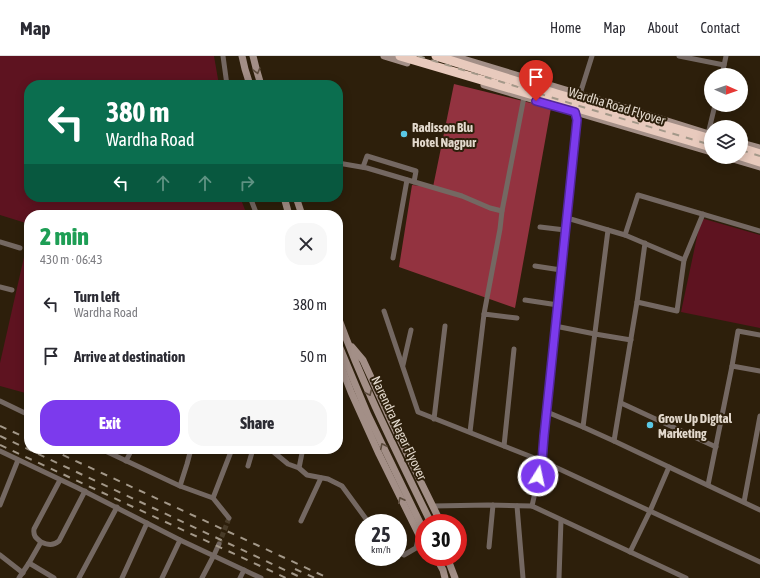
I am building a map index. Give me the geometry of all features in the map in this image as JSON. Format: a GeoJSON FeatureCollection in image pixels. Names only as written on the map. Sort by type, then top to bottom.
{"type":"FeatureCollection","features":[{"type":"Feature","properties":{"kind":"highway","name":"Wardha Road Flyover"},"geometry":{"type":"LineString","coordinates":[[400,56],[704,145]]}},
{"type":"Feature","properties":{"kind":"highway","name":"Wardha Road Flyover"},"geometry":{"type":"LineString","coordinates":[[436,56],[565,96],[704,134]]}},
{"type":"Feature","properties":{"kind":"highway"},"geometry":{"type":"LineString","coordinates":[[748,150],[760,154]]}},
{"type":"Feature","properties":{"kind":"highway"},"geometry":{"type":"LineString","coordinates":[[748,158],[760,162]]}},
{"type":"Feature","properties":{"kind":"street"},"geometry":{"type":"LineString","coordinates":[[222,56],[227,80]]}},
{"type":"Feature","properties":{"kind":"street"},"geometry":{"type":"LineString","coordinates":[[242,56],[248,80]]}},
{"type":"Feature","properties":{"kind":"street"},"geometry":{"type":"LineString","coordinates":[[253,56],[260,80]]}},
{"type":"Feature","properties":{"kind":"street"},"geometry":{"type":"LineString","coordinates":[[384,56],[704,150]]}},
{"type":"Feature","properties":{"kind":"street"},"geometry":{"type":"LineString","coordinates":[[452,56],[603,101],[704,134]]}},
{"type":"Feature","properties":{"kind":"street"},"geometry":{"type":"LineString","coordinates":[[580,94],[592,56]]}},
{"type":"Feature","properties":{"kind":"street"},"geometry":{"type":"LineString","coordinates":[[679,56],[724,65]]}},
{"type":"Feature","properties":{"kind":"street"},"geometry":{"type":"LineString","coordinates":[[723,68],[726,56]]}},
{"type":"Feature","properties":{"kind":"street"},"geometry":{"type":"LineString","coordinates":[[470,432],[484,314],[524,97]]}},
{"type":"Feature","properties":{"kind":"street"},"geometry":{"type":"LineString","coordinates":[[532,506],[542,461],[577,120],[575,112]]}},
{"type":"Feature","properties":{"kind":"street"},"geometry":{"type":"LineString","coordinates":[[748,145],[760,148]]}},
{"type":"Feature","properties":{"kind":"street"},"geometry":{"type":"LineString","coordinates":[[363,167],[367,156],[402,166],[416,171],[414,182]]}},
{"type":"Feature","properties":{"kind":"street"},"geometry":{"type":"LineString","coordinates":[[343,163],[363,167],[462,196],[490,208],[502,211]]}},
{"type":"Feature","properties":{"kind":"street"},"geometry":{"type":"LineString","coordinates":[[748,163],[760,167]]}},
{"type":"Feature","properties":{"kind":"street"},"geometry":{"type":"LineString","coordinates":[[393,258],[406,180]]}},
{"type":"Feature","properties":{"kind":"street"},"geometry":{"type":"LineString","coordinates":[[625,235],[638,195],[760,231]]}},
{"type":"Feature","properties":{"kind":"street"},"geometry":{"type":"LineString","coordinates":[[637,302],[677,311],[684,260],[703,214]]}},
{"type":"Feature","properties":{"kind":"street"},"geometry":{"type":"LineString","coordinates":[[567,218],[625,235],[684,260]]}},
{"type":"Feature","properties":{"kind":"street"},"geometry":{"type":"LineString","coordinates":[[540,227],[565,230]]}},
{"type":"Feature","properties":{"kind":"street"},"geometry":{"type":"LineString","coordinates":[[583,427],[608,230]]}},
{"type":"Feature","properties":{"kind":"street"},"geometry":{"type":"LineString","coordinates":[[0,242],[20,248]]}},
{"type":"Feature","properties":{"kind":"street"},"geometry":{"type":"LineString","coordinates":[[614,441],[637,302],[645,243]]}},
{"type":"Feature","properties":{"kind":"street"},"geometry":{"type":"LineString","coordinates":[[536,266],[561,270]]}},
{"type":"Feature","properties":{"kind":"street"},"geometry":{"type":"LineString","coordinates":[[0,287],[12,290]]}},
{"type":"Feature","properties":{"kind":"street"},"geometry":{"type":"LineString","coordinates":[[524,300],[558,305]]}},
{"type":"Feature","properties":{"kind":"street"},"geometry":{"type":"LineString","coordinates":[[384,311],[418,412],[542,461],[760,562]]}},
{"type":"Feature","properties":{"kind":"street"},"geometry":{"type":"LineString","coordinates":[[484,314],[517,318]]}},
{"type":"Feature","properties":{"kind":"street"},"geometry":{"type":"LineString","coordinates":[[434,418],[445,326]]}},
{"type":"Feature","properties":{"kind":"street"},"geometry":{"type":"LineString","coordinates":[[556,326],[631,340]]}},
{"type":"Feature","properties":{"kind":"street"},"geometry":{"type":"LineString","coordinates":[[403,366],[411,330]]}},
{"type":"Feature","properties":{"kind":"street","name":"Narendra Nagar Flyover"},"geometry":{"type":"LineString","coordinates":[[343,331],[379,416],[426,514]]}},
{"type":"Feature","properties":{"kind":"street"},"geometry":{"type":"LineString","coordinates":[[708,485],[738,331],[760,335]]}},
{"type":"Feature","properties":{"kind":"street"},"geometry":{"type":"LineString","coordinates":[[347,343],[363,360],[392,424],[437,514]]}},
{"type":"Feature","properties":{"kind":"street"},"geometry":{"type":"LineString","coordinates":[[504,446],[514,349]]}},
{"type":"Feature","properties":{"kind":"street","name":"Narendra Nagar Flyover"},"geometry":{"type":"LineString","coordinates":[[343,356],[415,519]]}},
{"type":"Feature","properties":{"kind":"street"},"geometry":{"type":"LineString","coordinates":[[732,366],[760,371]]}},
{"type":"Feature","properties":{"kind":"street"},"geometry":{"type":"LineString","coordinates":[[343,372],[379,454],[415,521]]}},
{"type":"Feature","properties":{"kind":"street"},"geometry":{"type":"LineString","coordinates":[[0,401],[24,413]]}},
{"type":"Feature","properties":{"kind":"street"},"geometry":{"type":"LineString","coordinates":[[621,403],[716,447]]}},
{"type":"Feature","properties":{"kind":"street"},"geometry":{"type":"LineString","coordinates":[[547,412],[614,441],[760,510]]}},
{"type":"Feature","properties":{"kind":"street"},"geometry":{"type":"LineString","coordinates":[[744,502],[760,416]]}},
{"type":"Feature","properties":{"kind":"street"},"geometry":{"type":"LineString","coordinates":[[0,451],[85,491],[180,540],[261,578]]}},
{"type":"Feature","properties":{"kind":"street"},"geometry":{"type":"LineString","coordinates":[[111,454],[180,486],[213,498],[229,518]]}},
{"type":"Feature","properties":{"kind":"street"},"geometry":{"type":"LineString","coordinates":[[126,461],[130,454]]}},
{"type":"Feature","properties":{"kind":"street"},"geometry":{"type":"LineString","coordinates":[[180,486],[190,454]]}},
{"type":"Feature","properties":{"kind":"street"},"geometry":{"type":"LineString","coordinates":[[213,498],[230,454]]}},
{"type":"Feature","properties":{"kind":"street"},"geometry":{"type":"LineString","coordinates":[[248,466],[251,454]]}},
{"type":"Feature","properties":{"kind":"street"},"geometry":{"type":"LineString","coordinates":[[276,454],[288,464],[300,468],[307,476],[328,479],[342,486],[362,514]]}},
{"type":"Feature","properties":{"kind":"street"},"geometry":{"type":"LineString","coordinates":[[300,468],[302,454]]}},
{"type":"Feature","properties":{"kind":"street"},"geometry":{"type":"LineString","coordinates":[[0,505],[18,460]]}},
{"type":"Feature","properties":{"kind":"street"},"geometry":{"type":"LineString","coordinates":[[630,552],[669,467]]}},
{"type":"Feature","properties":{"kind":"street"},"geometry":{"type":"LineString","coordinates":[[301,521],[321,478]]}},
{"type":"Feature","properties":{"kind":"street"},"geometry":{"type":"LineString","coordinates":[[60,480],[34,529],[34,537],[41,542],[52,545],[59,541],[85,491]]}},
{"type":"Feature","properties":{"kind":"street"},"geometry":{"type":"LineString","coordinates":[[489,546],[494,505]]}},
{"type":"Feature","properties":{"kind":"street"},"geometry":{"type":"LineString","coordinates":[[433,506],[532,506],[686,578]]}},
{"type":"Feature","properties":{"kind":"street"},"geometry":{"type":"LineString","coordinates":[[517,506],[523,578]]}},
{"type":"Feature","properties":{"kind":"street"},"geometry":{"type":"LineString","coordinates":[[79,578],[116,508]]}},
{"type":"Feature","properties":{"kind":"street"},"geometry":{"type":"LineString","coordinates":[[559,578],[561,520]]}},
{"type":"Feature","properties":{"kind":"street"},"geometry":{"type":"LineString","coordinates":[[122,578],[147,523]]}},
{"type":"Feature","properties":{"kind":"street"},"geometry":{"type":"LineString","coordinates":[[162,578],[180,540]]}},
{"type":"Feature","properties":{"kind":"street"},"geometry":{"type":"LineString","coordinates":[[20,578],[41,542]]}},
{"type":"Feature","properties":{"kind":"street"},"geometry":{"type":"LineString","coordinates":[[202,578],[219,544]]}},
{"type":"Feature","properties":{"kind":"street"},"geometry":{"type":"LineString","coordinates":[[0,555],[23,573]]}},
{"type":"Feature","properties":{"kind":"street"},"geometry":{"type":"LineString","coordinates":[[29,563],[54,578]]}},
{"type":"Feature","properties":{"kind":"street"},"geometry":{"type":"LineString","coordinates":[[441,566],[445,578]]}},
{"type":"Feature","properties":{"kind":"street"},"geometry":{"type":"LineString","coordinates":[[450,566],[455,578]]}},
{"type":"Feature","properties":{"kind":"street"},"geometry":{"type":"LineString","coordinates":[[240,578],[244,570]]}},
{"type":"Feature","properties":{"kind":"shaded area"},"geometry":{"type":"Polygon","coordinates":[[[0,56],[214,56],[218,80],[24,80],[24,202],[242,202],[245,210],[24,210],[24,222],[0,215],[0,56]]]}},
{"type":"Feature","properties":{"kind":"shaded area"},"geometry":{"type":"Polygon","coordinates":[[[454,84],[551,108],[515,308],[399,267],[412,185],[433,187],[454,84]]]}},
{"type":"Feature","properties":{"kind":"shaded area"},"geometry":{"type":"Polygon","coordinates":[[[701,218],[760,235],[760,328],[681,312],[701,218]]]}},
{"type":"Feature","properties":{"kind":"shaded area"},"geometry":{"type":"Polygon","coordinates":[[[24,257],[24,393],[0,386],[0,363],[24,257]]]}},
{"type":"Feature","properties":{"kind":"tunnel"},"geometry":{"type":"LineString","coordinates":[[219,544],[229,518]]}},
{"type":"Feature","properties":{"kind":"railway"},"geometry":{"type":"LineString","coordinates":[[418,56],[704,143]]}},
{"type":"Feature","properties":{"kind":"railway"},"geometry":{"type":"LineString","coordinates":[[748,152],[760,156]]}},
{"type":"Feature","properties":{"kind":"railway"},"geometry":{"type":"LineString","coordinates":[[0,426],[24,437]]}},
{"type":"Feature","properties":{"kind":"railway"},"geometry":{"type":"LineString","coordinates":[[0,436],[24,447]]}},
{"type":"Feature","properties":{"kind":"railway"},"geometry":{"type":"LineString","coordinates":[[0,445],[286,578]]}},
{"type":"Feature","properties":{"kind":"railway"},"geometry":{"type":"LineString","coordinates":[[38,454],[302,578]]}},
{"type":"Feature","properties":{"kind":"railway"},"geometry":{"type":"LineString","coordinates":[[61,454],[328,578]]}},
{"type":"Feature","properties":{"kind":"railway"},"geometry":{"type":"LineString","coordinates":[[295,569],[315,578]]}},
{"type":"Feature","properties":{"kind":"place","name":"Radisson Blu Hotel Nagpur"},"geometry":{"type":"Point","coordinates":[404,134]}},
{"type":"Feature","properties":{"kind":"place","name":"Grow Up Digital Marketing"},"geometry":{"type":"Point","coordinates":[650,425]}},
{"type":"Feature","properties":{"kind":"route"},"geometry":{"type":"LineString","coordinates":[[536,101],[575,112],[577,120],[542,461],[538,476]]}}]}
